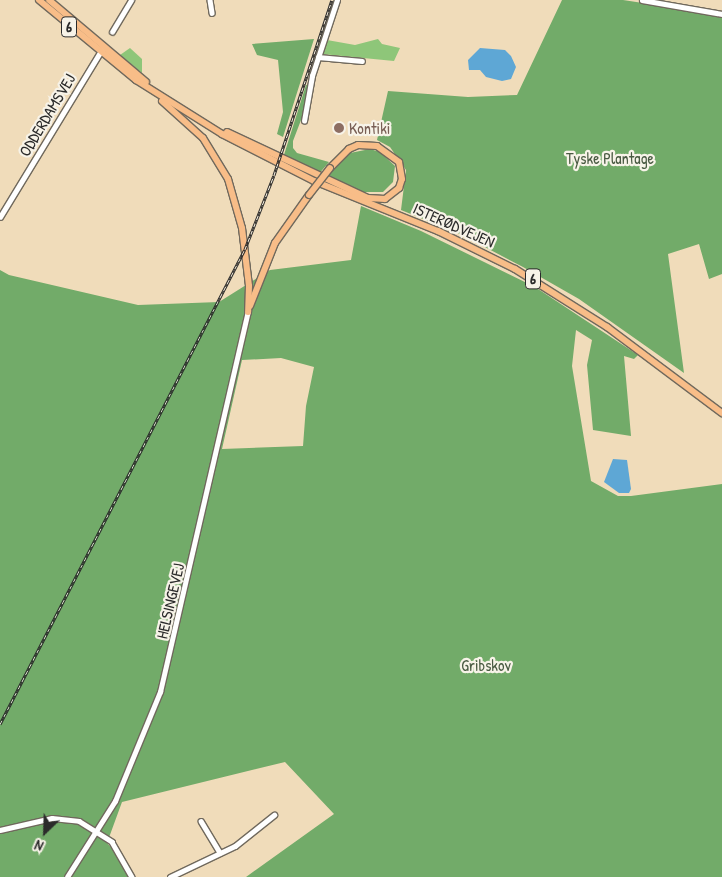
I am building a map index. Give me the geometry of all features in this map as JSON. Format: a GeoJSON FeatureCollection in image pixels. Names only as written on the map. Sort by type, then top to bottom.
{"type":"FeatureCollection","features":[{"type":"Feature","properties":{"kind":"highway","name":"ISTERØDVEJEN"},"geometry":{"type":"LineString","coordinates":[[39,0],[157,93]]}},
{"type":"Feature","properties":{"kind":"highway","name":"ISTERØDVEJEN"},"geometry":{"type":"LineString","coordinates":[[51,1],[101,50],[136,80],[198,119],[294,172],[438,231],[515,269],[607,327],[722,413]]}},
{"type":"Feature","properties":{"kind":"highway"},"geometry":{"type":"LineString","coordinates":[[136,80],[203,138],[228,179],[242,228],[248,280],[248,312]]}},
{"type":"Feature","properties":{"kind":"highway"},"geometry":{"type":"LineString","coordinates":[[198,119],[368,198],[385,199],[393,194],[402,179],[399,162],[393,155],[367,144],[349,149],[330,168],[309,195],[276,243],[248,312]]}},
{"type":"Feature","properties":{"kind":"street"},"geometry":{"type":"LineString","coordinates":[[112,32],[131,0]]}},
{"type":"Feature","properties":{"kind":"street"},"geometry":{"type":"LineString","coordinates":[[210,0],[212,13]]}},
{"type":"Feature","properties":{"kind":"street"},"geometry":{"type":"LineString","coordinates":[[304,122],[318,57],[337,0]]}},
{"type":"Feature","properties":{"kind":"street"},"geometry":{"type":"LineString","coordinates":[[642,0],[722,14]]}},
{"type":"Feature","properties":{"kind":"street","name":"ODDERDAMSVEJ"},"geometry":{"type":"LineString","coordinates":[[0,217],[101,50]]}},
{"type":"Feature","properties":{"kind":"street"},"geometry":{"type":"LineString","coordinates":[[318,57],[362,61]]}},
{"type":"Feature","properties":{"kind":"street","name":"HELSINGEVEJ"},"geometry":{"type":"LineString","coordinates":[[67,877],[98,831],[126,779],[161,688],[248,312]]}},
{"type":"Feature","properties":{"kind":"street"},"geometry":{"type":"LineString","coordinates":[[170,877],[247,838],[274,815]]}},
{"type":"Feature","properties":{"kind":"street"},"geometry":{"type":"LineString","coordinates":[[0,830],[62,818],[79,821],[98,831],[120,851],[132,877]]}},
{"type":"Feature","properties":{"kind":"street"},"geometry":{"type":"LineString","coordinates":[[201,821],[220,853]]}},
{"type":"Feature","properties":{"kind":"green space","name":"Tyske Plantage"},"geometry":{"type":"Polygon","coordinates":[[[562,0],[623,0],[722,15],[722,274],[709,279],[699,244],[668,254],[684,373],[579,299],[460,234],[401,210],[406,170],[390,147],[377,140],[388,91],[468,97],[517,95],[562,0]]]}},
{"type":"Feature","properties":{"kind":"green space"},"geometry":{"type":"Polygon","coordinates":[[[314,39],[283,137],[277,134],[283,112],[278,60],[257,55],[252,44],[314,39]]]}},
{"type":"Feature","properties":{"kind":"green space"},"geometry":{"type":"Polygon","coordinates":[[[378,39],[382,44],[400,48],[394,61],[322,54],[327,40],[355,45],[378,39]]]}},
{"type":"Feature","properties":{"kind":"green space"},"geometry":{"type":"Polygon","coordinates":[[[130,48],[142,59],[142,73],[120,55],[130,48]]]}},
{"type":"Feature","properties":{"kind":"green space"},"geometry":{"type":"Polygon","coordinates":[[[306,85],[314,86],[293,141],[293,148],[297,153],[329,162],[318,175],[283,158],[306,85]]]}},
{"type":"Feature","properties":{"kind":"green space"},"geometry":{"type":"Polygon","coordinates":[[[370,149],[380,152],[395,166],[393,182],[383,192],[363,192],[327,177],[350,153],[370,149]]]}},
{"type":"Feature","properties":{"kind":"green space","name":"Gribskov"},"geometry":{"type":"Polygon","coordinates":[[[361,206],[421,231],[535,287],[638,355],[634,359],[624,356],[631,436],[593,430],[587,365],[592,340],[576,330],[572,366],[591,481],[618,496],[722,484],[722,877],[246,877],[334,814],[285,762],[122,802],[107,843],[123,861],[129,877],[0,877],[0,270],[9,275],[138,305],[219,302],[270,270],[351,260],[361,206]],[[281,358],[242,360],[222,449],[303,446],[306,406],[314,367],[281,358]]]}},
{"type":"Feature","properties":{"kind":"water"},"geometry":{"type":"Polygon","coordinates":[[[480,48],[505,50],[511,56],[516,67],[511,79],[502,81],[486,77],[480,70],[469,70],[468,60],[480,48]]]}},
{"type":"Feature","properties":{"kind":"water"},"geometry":{"type":"Polygon","coordinates":[[[613,459],[627,460],[631,489],[629,493],[619,493],[604,482],[613,459]]]}},
{"type":"Feature","properties":{"kind":"railway"},"geometry":{"type":"LineString","coordinates":[[0,724],[245,249],[274,175],[332,0]]}},
{"type":"Feature","properties":{"kind":"place","name":"Kontiki"},"geometry":{"type":"Point","coordinates":[339,128]}}]}
